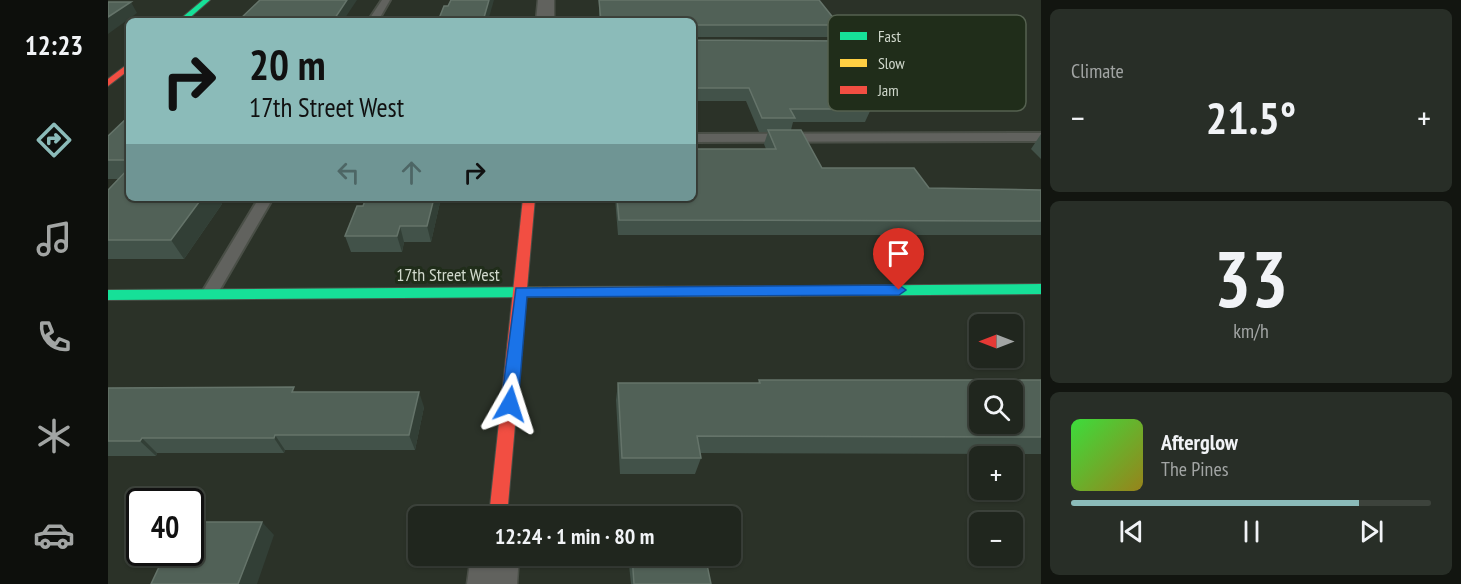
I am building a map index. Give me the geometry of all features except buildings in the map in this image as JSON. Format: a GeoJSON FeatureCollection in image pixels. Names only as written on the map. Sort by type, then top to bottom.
{"type":"FeatureCollection","features":[{"type":"Feature","properties":{"kind":"street"},"geometry":{"type":"LineString","coordinates":[[186,18],[207,0]]}},
{"type":"Feature","properties":{"kind":"street"},"geometry":{"type":"LineString","coordinates":[[545,18],[546,0]]}},
{"type":"Feature","properties":{"kind":"street"},"geometry":{"type":"LineString","coordinates":[[108,83],[126,68]]}},
{"type":"Feature","properties":{"kind":"street"},"geometry":{"type":"LineString","coordinates":[[499,506],[529,201]]}},
{"type":"Feature","properties":{"kind":"street","name":"17th Street West"},"geometry":{"type":"LineString","coordinates":[[108,294],[1041,289]]}},
{"type":"Feature","properties":{"kind":"street"},"geometry":{"type":"LineString","coordinates":[[492,584],[494,566]]}},
{"type":"Feature","properties":{"kind":"lane"},"geometry":{"type":"LineString","coordinates":[[375,18],[386,0]]}},
{"type":"Feature","properties":{"kind":"lane"},"geometry":{"type":"LineString","coordinates":[[696,138],[1041,137]]}},
{"type":"Feature","properties":{"kind":"lane"},"geometry":{"type":"LineString","coordinates":[[209,294],[264,201]]}},
{"type":"Feature","properties":{"kind":"traffic: fast"},"geometry":{"type":"LineString","coordinates":[[186,18],[207,0]]}},
{"type":"Feature","properties":{"kind":"traffic: fast"},"geometry":{"type":"LineString","coordinates":[[806,291],[1041,289]]}},
{"type":"Feature","properties":{"kind":"traffic: fast"},"geometry":{"type":"LineString","coordinates":[[108,295],[539,292]]}},
{"type":"Feature","properties":{"kind":"traffic: slow"},"geometry":{"type":"LineString","coordinates":[[539,292],[806,291]]}},
{"type":"Feature","properties":{"kind":"traffic: jam"},"geometry":{"type":"LineString","coordinates":[[108,83],[126,68]]}},
{"type":"Feature","properties":{"kind":"traffic: jam"},"geometry":{"type":"LineString","coordinates":[[499,506],[529,201]]}},
{"type":"Feature","properties":{"kind":"route"},"geometry":{"type":"LineString","coordinates":[[510,404],[521,292],[899,290]]}}]}
